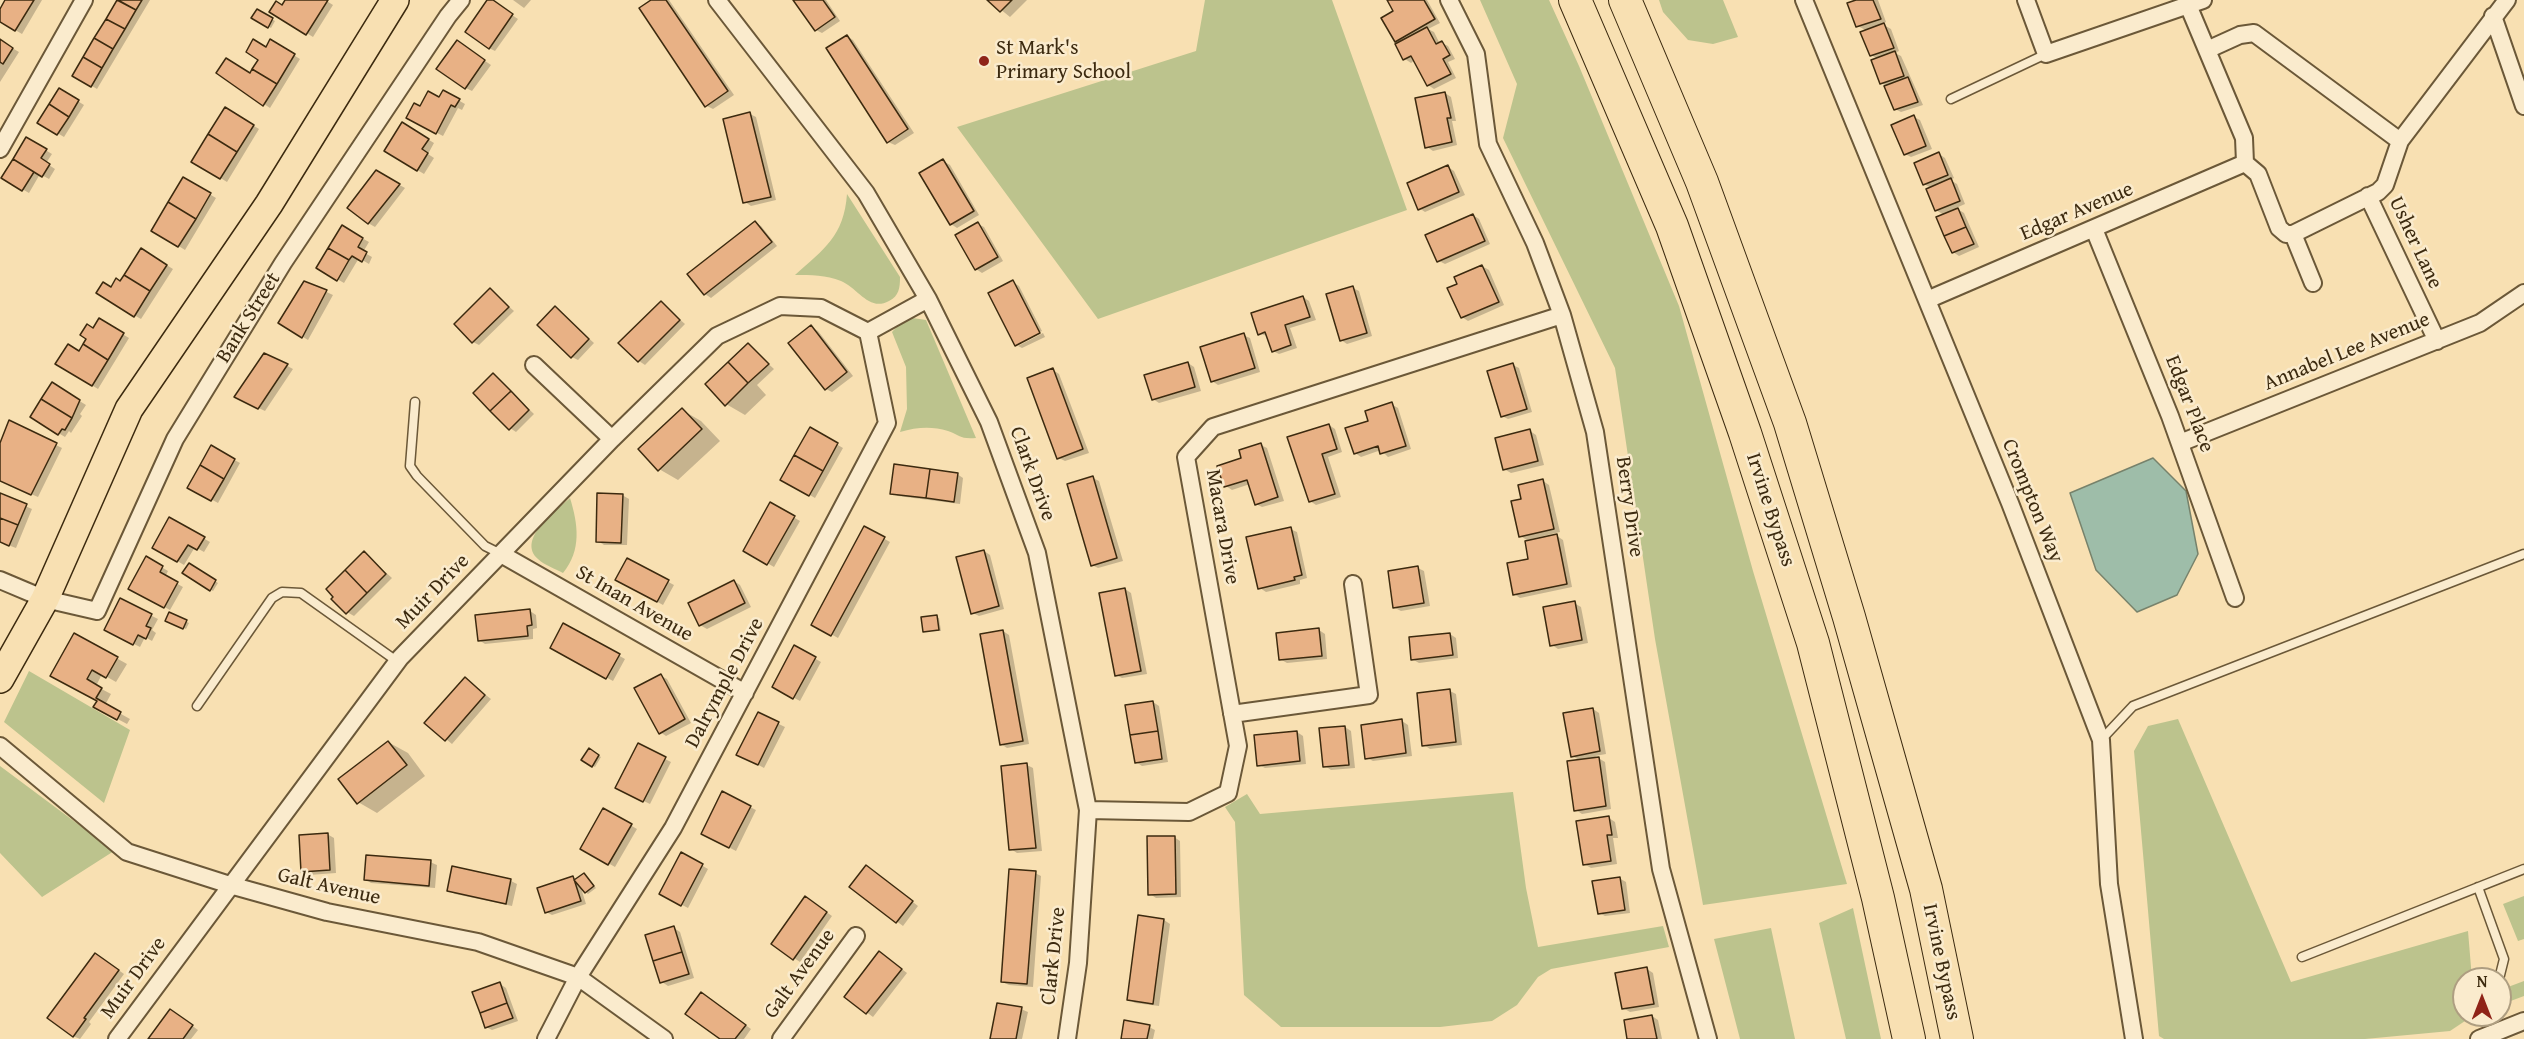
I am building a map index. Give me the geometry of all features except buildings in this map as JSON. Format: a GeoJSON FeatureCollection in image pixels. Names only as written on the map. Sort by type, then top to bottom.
{"type":"FeatureCollection","features":[{"type":"Feature","properties":{"kind":"highway","name":"Irvine Bypass"},"geometry":{"type":"LineString","coordinates":[[1575,0],[1672,226],[1763,489],[1813,643],[1878,898],[1909,1039]]}},
{"type":"Feature","properties":{"kind":"highway","name":"Irvine Bypass"},"geometry":{"type":"LineString","coordinates":[[1625,0],[1702,183],[1790,423],[1849,617],[1926,889],[1957,1039]]}},
{"type":"Feature","properties":{"kind":"main road"},"geometry":{"type":"LineString","coordinates":[[0,679],[45,599],[129,409],[269,204],[395,0]]}},
{"type":"Feature","properties":{"kind":"street"},"geometry":{"type":"LineString","coordinates":[[0,148],[84,0]]}},
{"type":"Feature","properties":{"kind":"street","name":"Bank Street"},"geometry":{"type":"LineString","coordinates":[[45,599],[96,611],[175,439],[283,263],[461,0]]}},
{"type":"Feature","properties":{"kind":"street","name":"Clark Drive"},"geometry":{"type":"LineString","coordinates":[[717,0],[866,193],[928,299],[989,422],[1037,553],[1088,810],[1078,963],[1067,1039]]}},
{"type":"Feature","properties":{"kind":"street","name":"Berry Drive"},"geometry":{"type":"LineString","coordinates":[[1449,0],[1476,54],[1488,144],[1535,243],[1562,315],[1595,432],[1660,869],[1708,1039]]}},
{"type":"Feature","properties":{"kind":"street","name":"Crompton Way"},"geometry":{"type":"LineString","coordinates":[[1804,0],[2010,503],[2101,740],[2109,884],[2134,1039]]}},
{"type":"Feature","properties":{"kind":"street"},"geometry":{"type":"LineString","coordinates":[[2026,0],[2046,54],[2196,2],[2207,50],[2244,138],[2245,163],[2258,174],[2279,228],[2286,234],[2293,234],[2378,192],[2385,184],[2400,141],[2507,0]]}},
{"type":"Feature","properties":{"kind":"street"},"geometry":{"type":"LineString","coordinates":[[2493,16],[2524,106]]}},
{"type":"Feature","properties":{"kind":"street"},"geometry":{"type":"LineString","coordinates":[[2207,50],[2248,33],[2259,36],[2400,141]]}},
{"type":"Feature","properties":{"kind":"street","name":"Edgar Avenue"},"geometry":{"type":"LineString","coordinates":[[1927,300],[2245,163]]}},
{"type":"Feature","properties":{"kind":"street","name":"Usher Lane"},"geometry":{"type":"LineString","coordinates":[[2368,196],[2437,341]]}},
{"type":"Feature","properties":{"kind":"street","name":"Edgar Place"},"geometry":{"type":"LineString","coordinates":[[2094,230],[2180,443],[2235,598]]}},
{"type":"Feature","properties":{"kind":"street"},"geometry":{"type":"LineString","coordinates":[[2293,234],[2313,283]]}},
{"type":"Feature","properties":{"kind":"street","name":"Annabel Lee Avenue"},"geometry":{"type":"LineString","coordinates":[[2180,443],[2480,323],[2524,293]]}},
{"type":"Feature","properties":{"kind":"street"},"geometry":{"type":"LineString","coordinates":[[868,332],[928,299]]}},
{"type":"Feature","properties":{"kind":"street","name":"Muir Drive"},"geometry":{"type":"LineString","coordinates":[[117,1039],[398,662],[612,439],[717,336],[780,306],[821,308],[868,332]]}},
{"type":"Feature","properties":{"kind":"street","name":"Macara Drive"},"geometry":{"type":"LineString","coordinates":[[1088,810],[1189,812],[1228,793],[1238,746],[1186,457],[1213,427],[1562,315]]}},
{"type":"Feature","properties":{"kind":"street","name":"Dalrymple Drive"},"geometry":{"type":"LineString","coordinates":[[546,1039],[578,977],[673,828],[887,423],[868,332]]}},
{"type":"Feature","properties":{"kind":"street"},"geometry":{"type":"LineString","coordinates":[[534,365],[612,439]]}},
{"type":"Feature","properties":{"kind":"street","name":"St Inan Avenue"},"geometry":{"type":"LineString","coordinates":[[501,554],[745,693]]}},
{"type":"Feature","properties":{"kind":"street"},"geometry":{"type":"LineString","coordinates":[[0,580],[45,599]]}},
{"type":"Feature","properties":{"kind":"street"},"geometry":{"type":"LineString","coordinates":[[1232,714],[1369,695],[1353,584]]}},
{"type":"Feature","properties":{"kind":"street","name":"Galt Avenue"},"geometry":{"type":"LineString","coordinates":[[0,746],[127,852],[230,885],[327,912],[478,942],[578,977],[664,1039]]}},
{"type":"Feature","properties":{"kind":"street","name":"Galt Avenue"},"geometry":{"type":"LineString","coordinates":[[781,1039],[856,936]]}},
{"type":"Feature","properties":{"kind":"street"},"geometry":{"type":"LineString","coordinates":[[2480,1039],[2524,1022]]}},
{"type":"Feature","properties":{"kind":"lane"},"geometry":{"type":"LineString","coordinates":[[1951,99],[2046,54]]}},
{"type":"Feature","properties":{"kind":"lane"},"geometry":{"type":"LineString","coordinates":[[415,402],[410,466],[485,546],[501,554]]}},
{"type":"Feature","properties":{"kind":"lane"},"geometry":{"type":"LineString","coordinates":[[2101,740],[2133,706],[2524,554]]}},
{"type":"Feature","properties":{"kind":"lane"},"geometry":{"type":"LineString","coordinates":[[197,706],[272,598],[282,592],[301,592],[398,662]]}},
{"type":"Feature","properties":{"kind":"lane"},"geometry":{"type":"LineString","coordinates":[[2302,957],[2524,869]]}},
{"type":"Feature","properties":{"kind":"lane"},"geometry":{"type":"LineString","coordinates":[[2478,887],[2504,959],[2502,967]]}},
{"type":"Feature","properties":{"kind":"green space"},"geometry":{"type":"Polygon","coordinates":[[[1205,0],[1332,0],[1407,210],[1098,319],[957,127],[1196,51],[1205,0]]]}},
{"type":"Feature","properties":{"kind":"green space"},"geometry":{"type":"Polygon","coordinates":[[[1480,0],[1549,0],[1579,66],[1679,306],[1753,571],[1847,884],[1703,905],[1655,639],[1615,368],[1503,138],[1517,84],[1480,0]]]}},
{"type":"Feature","properties":{"kind":"green space"},"geometry":{"type":"Polygon","coordinates":[[[1659,0],[1723,0],[1738,37],[1713,44],[1688,40],[1663,12],[1659,0]]]}},
{"type":"Feature","properties":{"kind":"green space"},"geometry":{"type":"Polygon","coordinates":[[[847,194],[900,277],[897,294],[882,304],[875,304],[847,284],[835,279],[795,275],[823,249],[837,231],[842,221],[847,194]]]}},
{"type":"Feature","properties":{"kind":"green space"},"geometry":{"type":"Polygon","coordinates":[[[906,317],[926,320],[976,438],[963,438],[942,429],[930,428],[900,432],[907,409],[906,367],[892,332],[906,317]]]}},
{"type":"Feature","properties":{"kind":"green space"},"geometry":{"type":"Polygon","coordinates":[[[570,498],[577,537],[573,555],[563,573],[538,559],[533,551],[532,543],[535,534],[548,517],[570,498]]]}},
{"type":"Feature","properties":{"kind":"green space"},"geometry":{"type":"Polygon","coordinates":[[[29,671],[130,730],[104,803],[4,722],[29,671]]]}},
{"type":"Feature","properties":{"kind":"green space"},"geometry":{"type":"Polygon","coordinates":[[[2178,719],[2291,982],[2468,931],[2471,967],[2452,967],[2452,1027],[2456,1027],[2450,1031],[2365,1039],[2164,1039],[2159,1036],[2134,751],[2148,726],[2178,719]]]}},
{"type":"Feature","properties":{"kind":"green space"},"geometry":{"type":"Polygon","coordinates":[[[0,766],[114,851],[42,897],[0,853],[0,766]]]}},
{"type":"Feature","properties":{"kind":"green space"},"geometry":{"type":"Polygon","coordinates":[[[1513,792],[1526,888],[1538,947],[1663,926],[1669,947],[1551,969],[1538,977],[1517,1005],[1492,1021],[1440,1027],[1281,1027],[1244,995],[1235,822],[1225,807],[1247,794],[1260,814],[1513,792]]]}},
{"type":"Feature","properties":{"kind":"green space"},"geometry":{"type":"Polygon","coordinates":[[[2524,896],[2524,939],[2518,941],[2503,904],[2524,896]]]}},
{"type":"Feature","properties":{"kind":"green space"},"geometry":{"type":"Polygon","coordinates":[[[1853,908],[1881,1039],[1846,1039],[1819,923],[1853,908]]]}},
{"type":"Feature","properties":{"kind":"green space"},"geometry":{"type":"Polygon","coordinates":[[[1771,928],[1795,1039],[1740,1039],[1714,939],[1771,928]]]}},
{"type":"Feature","properties":{"kind":"green space"},"geometry":{"type":"Polygon","coordinates":[[[2524,981],[2524,996],[2512,1000],[2512,986],[2524,981]]]}},
{"type":"Feature","properties":{"kind":"shaded area"},"geometry":{"type":"Polygon","coordinates":[[[2153,458],[2186,491],[2198,554],[2177,595],[2137,612],[2096,570],[2070,493],[2153,458]]]}},
{"type":"Feature","properties":{"kind":"place","name":"St Mark's Primary School"},"geometry":{"type":"Point","coordinates":[984,61]}}]}
